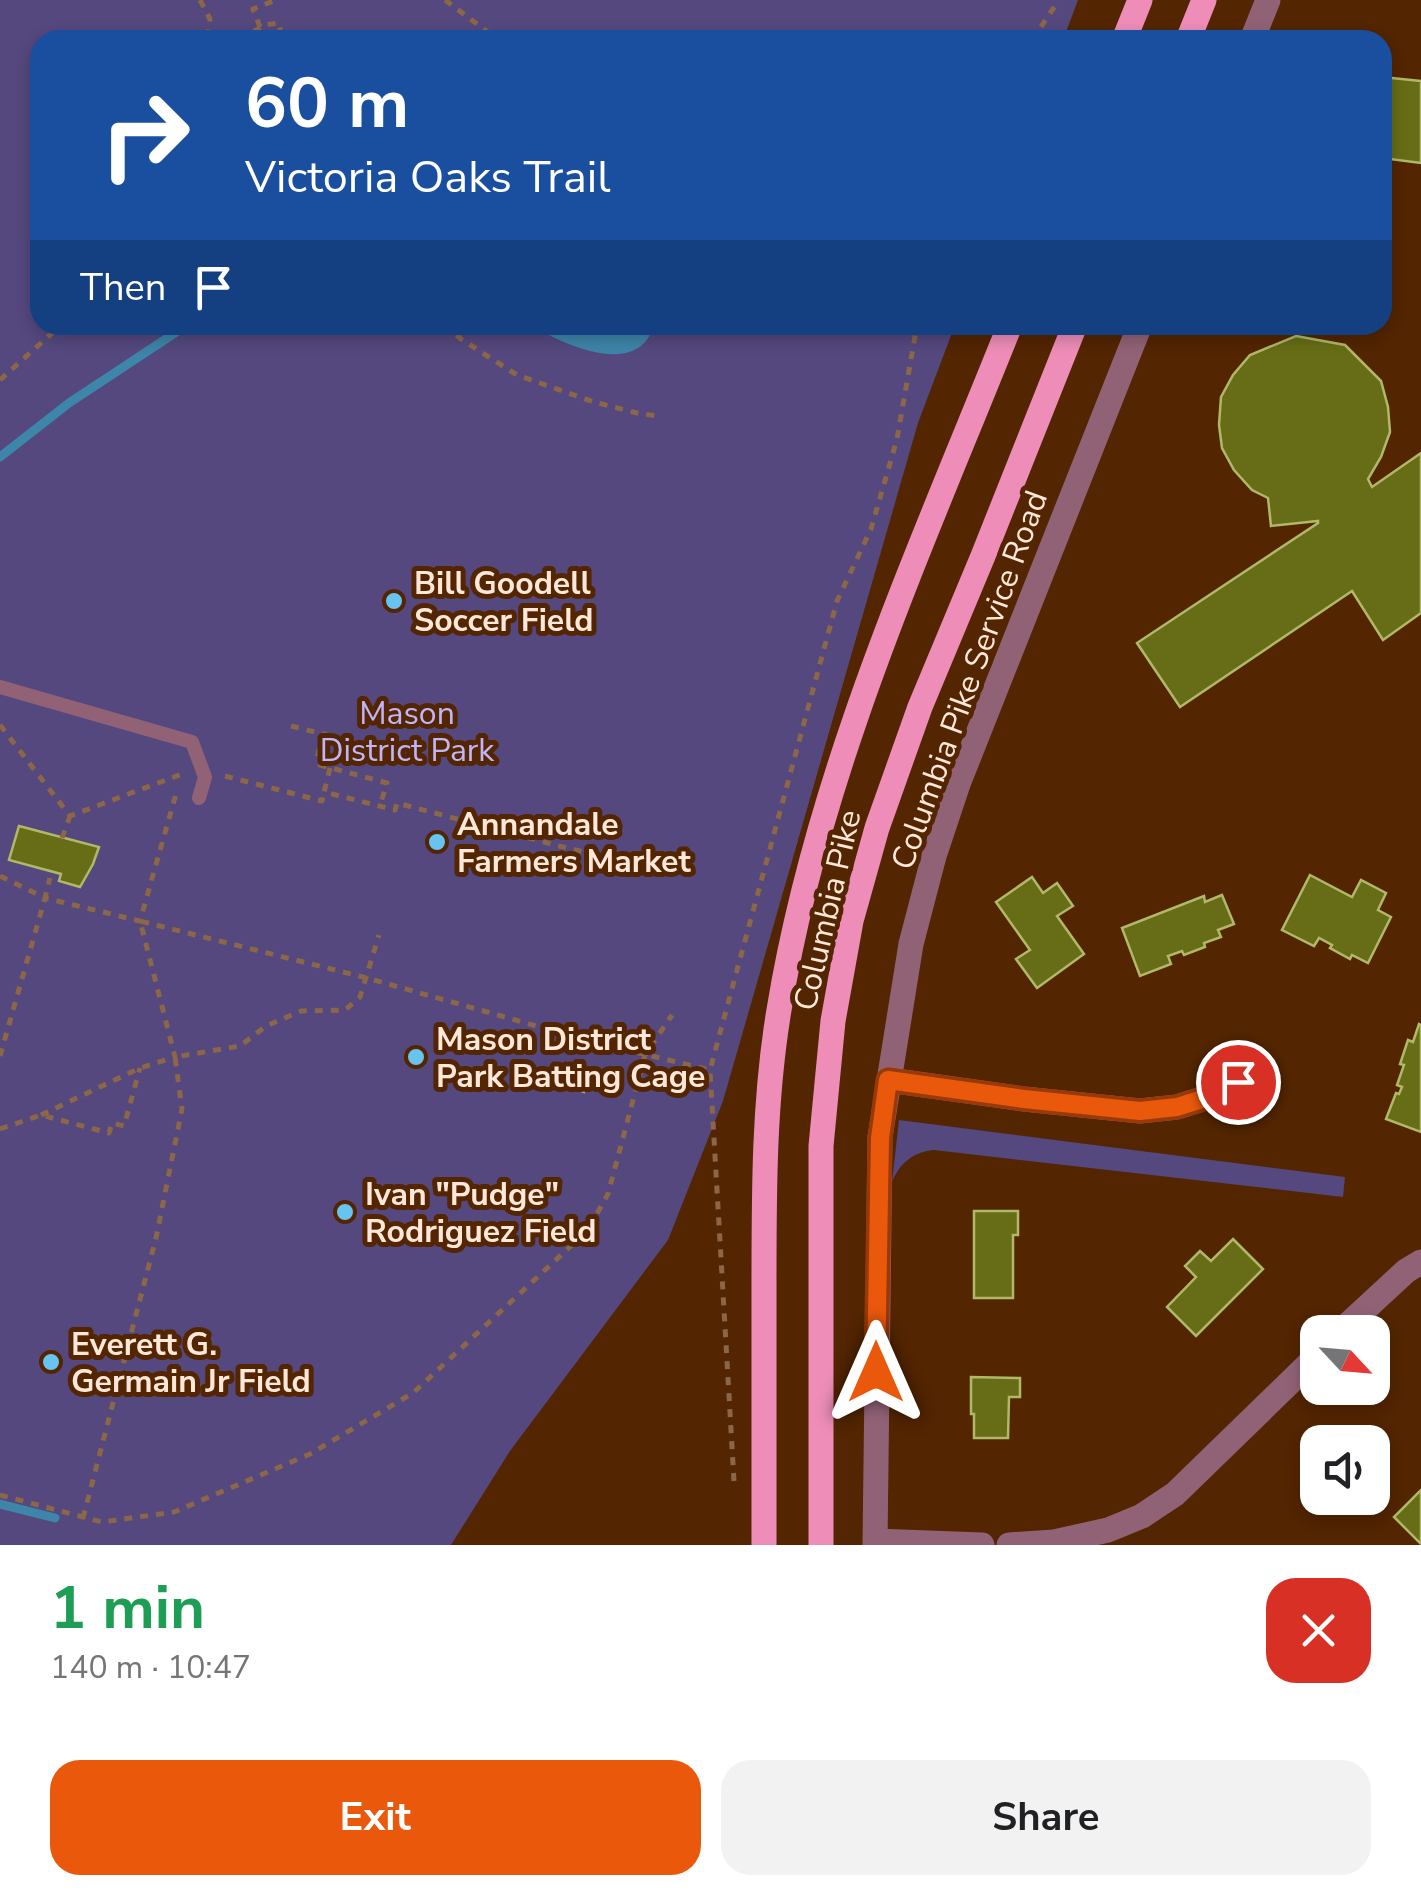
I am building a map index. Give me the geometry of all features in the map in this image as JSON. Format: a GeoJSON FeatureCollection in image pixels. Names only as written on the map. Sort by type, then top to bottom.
{"type":"FeatureCollection","features":[{"type":"Feature","properties":{"kind":"main road"},"geometry":{"type":"LineString","coordinates":[[1128,30],[1140,0]]}},
{"type":"Feature","properties":{"kind":"main road"},"geometry":{"type":"LineString","coordinates":[[1192,30],[1204,0]]}},
{"type":"Feature","properties":{"kind":"main road","name":"Columbia Pike"},"geometry":{"type":"LineString","coordinates":[[764,1545],[764,1144],[778,1012],[824,814],[864,691],[1006,335]]}},
{"type":"Feature","properties":{"kind":"main road","name":"Columbia Pike"},"geometry":{"type":"LineString","coordinates":[[821,1545],[821,1146],[832,1020],[851,920],[877,828],[920,707],[1071,335]]}},
{"type":"Feature","properties":{"kind":"street"},"geometry":{"type":"LineString","coordinates":[[1256,30],[1268,0]]}},
{"type":"Feature","properties":{"kind":"street","name":"Columbia Pike Service Road"},"geometry":{"type":"LineString","coordinates":[[876,1543],[880,1138],[911,944],[934,856],[965,766],[1136,335]]}},
{"type":"Feature","properties":{"kind":"street"},"geometry":{"type":"LineString","coordinates":[[888,1080],[1140,1111],[1177,1107],[1212,1096],[1238,1082]]}},
{"type":"Feature","properties":{"kind":"street"},"geometry":{"type":"LineString","coordinates":[[1359,1315],[1421,1262]]}},
{"type":"Feature","properties":{"kind":"street"},"geometry":{"type":"LineString","coordinates":[[1009,1545],[1072,1538],[1108,1530],[1142,1516],[1175,1494],[1300,1372]]}},
{"type":"Feature","properties":{"kind":"street"},"geometry":{"type":"LineString","coordinates":[[876,1543],[982,1545]]}},
{"type":"Feature","properties":{"kind":"lane"},"geometry":{"type":"LineString","coordinates":[[0,687],[192,742],[205,777],[199,798]]}},
{"type":"Feature","properties":{"kind":"path"},"geometry":{"type":"LineString","coordinates":[[200,0],[210,19],[208,30]]}},
{"type":"Feature","properties":{"kind":"path"},"geometry":{"type":"LineString","coordinates":[[262,26],[253,9],[276,0]]}},
{"type":"Feature","properties":{"kind":"path"},"geometry":{"type":"LineString","coordinates":[[445,0],[484,30]]}},
{"type":"Feature","properties":{"kind":"path"},"geometry":{"type":"LineString","coordinates":[[1039,30],[1059,0]]}},
{"type":"Feature","properties":{"kind":"path"},"geometry":{"type":"LineString","coordinates":[[256,30],[279,23],[280,30]]}},
{"type":"Feature","properties":{"kind":"path"},"geometry":{"type":"LineString","coordinates":[[0,380],[50,335]]}},
{"type":"Feature","properties":{"kind":"path"},"geometry":{"type":"LineString","coordinates":[[455,335],[516,376],[636,414],[657,416]]}},
{"type":"Feature","properties":{"kind":"path"},"geometry":{"type":"LineString","coordinates":[[837,601],[871,529],[887,475],[915,335]]}},
{"type":"Feature","properties":{"kind":"path"},"geometry":{"type":"LineString","coordinates":[[0,725],[70,816]]}},
{"type":"Feature","properties":{"kind":"path"},"geometry":{"type":"LineString","coordinates":[[292,726],[428,762]]}},
{"type":"Feature","properties":{"kind":"path"},"geometry":{"type":"LineString","coordinates":[[322,734],[317,758],[320,765],[387,782],[380,806]]}},
{"type":"Feature","properties":{"kind":"path"},"geometry":{"type":"LineString","coordinates":[[217,774],[322,801],[330,768]]}},
{"type":"Feature","properties":{"kind":"path"},"geometry":{"type":"LineString","coordinates":[[62,838],[70,816],[182,773],[140,921],[175,1057],[182,1109],[156,1238],[83,1518]]}},
{"type":"Feature","properties":{"kind":"path"},"geometry":{"type":"LineString","coordinates":[[324,792],[395,810],[397,803],[666,871]]}},
{"type":"Feature","properties":{"kind":"path"},"geometry":{"type":"LineString","coordinates":[[0,876],[44,898],[367,978],[593,1042],[710,1070]]}},
{"type":"Feature","properties":{"kind":"path"},"geometry":{"type":"LineString","coordinates":[[0,1056],[50,878]]}},
{"type":"Feature","properties":{"kind":"path"},"geometry":{"type":"LineString","coordinates":[[0,1129],[40,1115],[140,1068],[175,1057],[240,1046],[266,1026],[301,1011],[345,1010],[360,997],[379,935]]}},
{"type":"Feature","properties":{"kind":"path"},"geometry":{"type":"LineString","coordinates":[[0,1495],[102,1522],[174,1512],[310,1454],[413,1393],[588,1230],[608,1194],[645,1054],[672,1015]]}},
{"type":"Feature","properties":{"kind":"path"},"geometry":{"type":"LineString","coordinates":[[40,1115],[109,1133],[112,1123],[124,1126],[140,1068]]}},
{"type":"Feature","properties":{"kind":"green space","name":"Mason District Park"},"geometry":{"type":"Polygon","coordinates":[[[0,0],[1078,0],[1067,30],[30,30],[30,335],[951,335],[918,423],[723,1101],[668,1240],[510,1451],[451,1545],[0,1545],[0,0]]]}},
{"type":"Feature","properties":{"kind":"green space"},"geometry":{"type":"Polygon","coordinates":[[[899,1120],[1345,1177],[1343,1197],[934,1150],[908,1160],[892,1182],[899,1120]]]}},
{"type":"Feature","properties":{"kind":"water"},"geometry":{"type":"Polygon","coordinates":[[[550,335],[649,335],[632,351],[616,354],[598,353],[550,335]]]}},
{"type":"Feature","properties":{"kind":"building"},"geometry":{"type":"Polygon","coordinates":[[[1392,78],[1421,81],[1421,163],[1392,159],[1392,78]]]}},
{"type":"Feature","properties":{"kind":"building"},"geometry":{"type":"Polygon","coordinates":[[[1296,336],[1345,345],[1381,381],[1390,432],[1368,479],[1372,487],[1421,453],[1421,613],[1383,640],[1352,591],[1180,707],[1137,643],[1318,523],[1271,526],[1268,498],[1252,490],[1234,470],[1222,448],[1219,425],[1221,397],[1250,355],[1296,336]]]}},
{"type":"Feature","properties":{"kind":"building"},"geometry":{"type":"Polygon","coordinates":[[[19,826],[99,847],[80,887],[59,881],[61,874],[9,860],[19,826]]]}},
{"type":"Feature","properties":{"kind":"building"},"geometry":{"type":"Polygon","coordinates":[[[1310,875],[1352,897],[1361,880],[1386,893],[1378,910],[1391,917],[1368,963],[1352,955],[1350,959],[1319,938],[1314,946],[1282,930],[1310,875]]]}},
{"type":"Feature","properties":{"kind":"building"},"geometry":{"type":"Polygon","coordinates":[[[1032,877],[1043,893],[1057,883],[1073,906],[1057,916],[1084,954],[1037,988],[1016,959],[1030,950],[996,902],[1032,877]]]}},
{"type":"Feature","properties":{"kind":"building"},"geometry":{"type":"Polygon","coordinates":[[[1222,895],[1234,924],[1218,930],[1221,937],[1184,955],[1182,951],[1168,956],[1171,964],[1140,976],[1122,928],[1204,896],[1205,902],[1222,895]]]}},
{"type":"Feature","properties":{"kind":"building"},"geometry":{"type":"Polygon","coordinates":[[[1419,1024],[1421,1132],[1386,1119],[1402,1087],[1397,1085],[1408,1040],[1413,1042],[1419,1024]]]}},
{"type":"Feature","properties":{"kind":"building"},"geometry":{"type":"Polygon","coordinates":[[[568,1063],[591,1072],[584,1092],[560,1084],[568,1063]]]}},
{"type":"Feature","properties":{"kind":"building"},"geometry":{"type":"Polygon","coordinates":[[[974,1211],[1018,1211],[1018,1235],[1013,1235],[1013,1298],[974,1298],[974,1211]]]}},
{"type":"Feature","properties":{"kind":"building"},"geometry":{"type":"Polygon","coordinates":[[[1233,1239],[1263,1269],[1196,1336],[1167,1307],[1196,1277],[1185,1266],[1200,1251],[1211,1261],[1233,1239]]]}},
{"type":"Feature","properties":{"kind":"building"},"geometry":{"type":"Polygon","coordinates":[[[971,1377],[1020,1378],[1020,1397],[1009,1397],[1008,1438],[974,1438],[971,1377]]]}},
{"type":"Feature","properties":{"kind":"building"},"geometry":{"type":"Polygon","coordinates":[[[1421,1490],[1421,1544],[1394,1517],[1421,1490]]]}},
{"type":"Feature","properties":{"kind":"waterway"},"geometry":{"type":"LineString","coordinates":[[0,457],[69,403],[172,335]]}},
{"type":"Feature","properties":{"kind":"waterway"},"geometry":{"type":"LineString","coordinates":[[0,1504],[55,1518]]}},
{"type":"Feature","properties":{"kind":"place","name":"Bill Goodell Soccer Field"},"geometry":{"type":"Point","coordinates":[394,601]}},
{"type":"Feature","properties":{"kind":"place","name":"Annandale Farmers Market"},"geometry":{"type":"Point","coordinates":[437,842]}},
{"type":"Feature","properties":{"kind":"place","name":"Mason District Park Batting Cage"},"geometry":{"type":"Point","coordinates":[416,1057]}},
{"type":"Feature","properties":{"kind":"place","name":"Ivan \"Pudge\" Rodriguez Field"},"geometry":{"type":"Point","coordinates":[345,1212]}},
{"type":"Feature","properties":{"kind":"place","name":"Everett G. Germain Jr Field"},"geometry":{"type":"Point","coordinates":[51,1362]}},
{"type":"Feature","properties":{"kind":"route"},"geometry":{"type":"LineString","coordinates":[[876,1372],[880,1138],[888,1080],[1140,1111],[1177,1107],[1212,1096],[1238,1082]]}}]}
